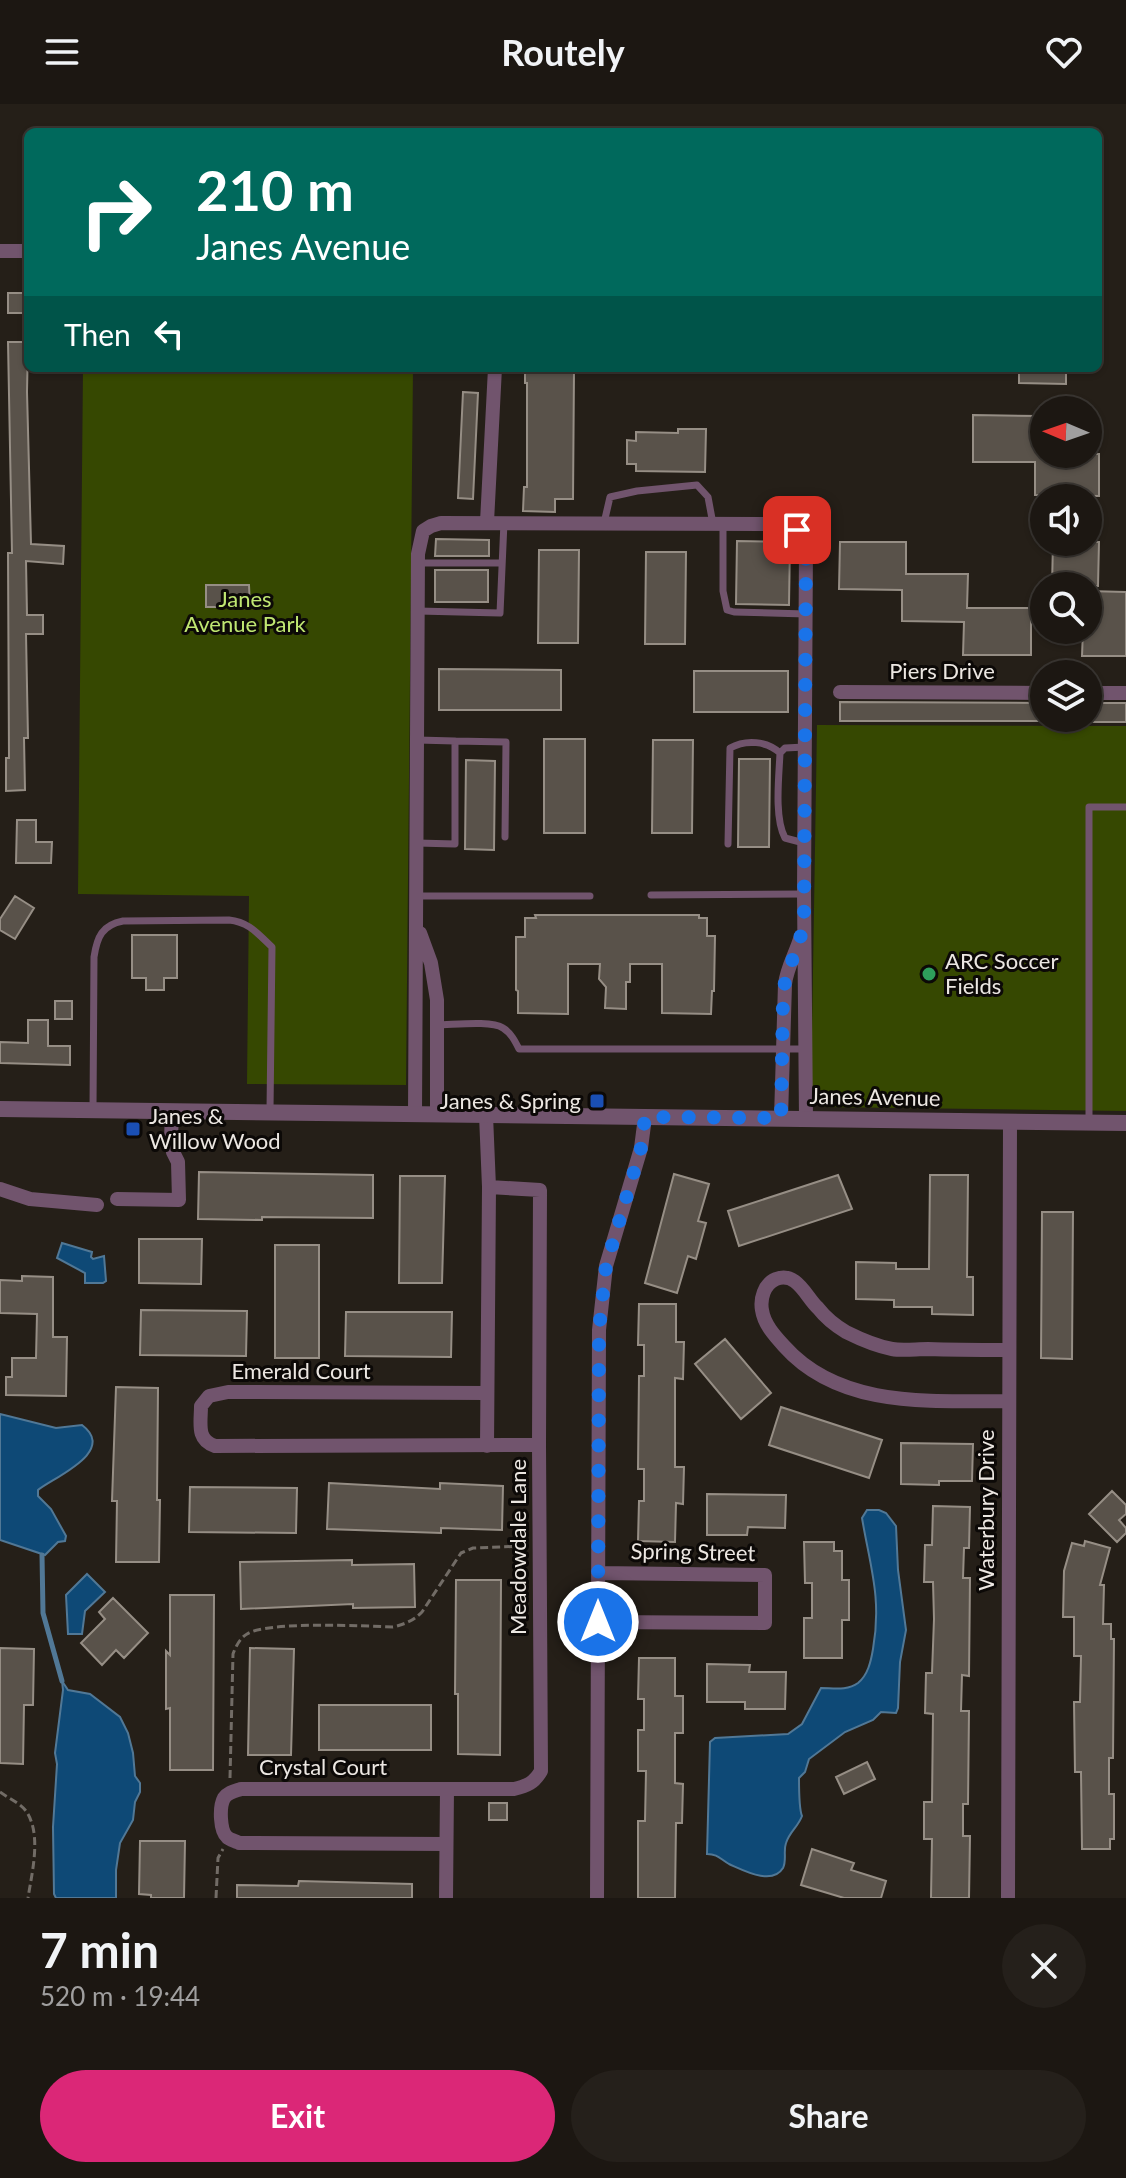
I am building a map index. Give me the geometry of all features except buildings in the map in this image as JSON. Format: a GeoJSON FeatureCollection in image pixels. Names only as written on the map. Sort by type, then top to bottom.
{"type":"FeatureCollection","features":[{"type":"Feature","properties":{"kind":"street"},"geometry":{"type":"LineString","coordinates":[[0,251],[24,251]]}},
{"type":"Feature","properties":{"kind":"street"},"geometry":{"type":"LineString","coordinates":[[487,522],[495,372]]}},
{"type":"Feature","properties":{"kind":"street"},"geometry":{"type":"LineString","coordinates":[[415,1114],[418,563],[423,531],[441,523],[487,522],[782,524],[790,525],[802,535],[806,544],[806,1119]]}},
{"type":"Feature","properties":{"kind":"street","name":"Piers Drive"},"geometry":{"type":"LineString","coordinates":[[840,692],[1030,693]]}},
{"type":"Feature","properties":{"kind":"street"},"geometry":{"type":"LineString","coordinates":[[1102,693],[1126,693]]}},
{"type":"Feature","properties":{"kind":"street"},"geometry":{"type":"LineString","coordinates":[[781,1118],[786,972],[796,953],[804,924]]}},
{"type":"Feature","properties":{"kind":"street"},"geometry":{"type":"LineString","coordinates":[[417,926],[431,963],[437,1000],[437,1115]]}},
{"type":"Feature","properties":{"kind":"street","name":"Janes Avenue"},"geometry":{"type":"LineString","coordinates":[[0,1109],[1126,1123]]}},
{"type":"Feature","properties":{"kind":"street"},"geometry":{"type":"LineString","coordinates":[[117,1199],[179,1200],[178,1162],[171,1140],[172,1111]]}},
{"type":"Feature","properties":{"kind":"street","name":"Meadowdale Lane"},"geometry":{"type":"LineString","coordinates":[[447,1789],[514,1789],[528,1786],[541,1771],[539,1445],[487,1446],[489,1187],[486,1115]]}},
{"type":"Feature","properties":{"kind":"street","name":"Spring Street"},"geometry":{"type":"LineString","coordinates":[[597,1898],[599,1330],[606,1266],[641,1148],[645,1117]]}},
{"type":"Feature","properties":{"kind":"street","name":"Waterbury Drive"},"geometry":{"type":"LineString","coordinates":[[1008,1898],[1010,1121]]}},
{"type":"Feature","properties":{"kind":"street"},"geometry":{"type":"LineString","coordinates":[[489,1187],[540,1190],[539,1445]]}},
{"type":"Feature","properties":{"kind":"street"},"geometry":{"type":"LineString","coordinates":[[0,1189],[30,1199],[97,1205]]}},
{"type":"Feature","properties":{"kind":"street"},"geometry":{"type":"LineString","coordinates":[[1008,1350],[893,1349],[866,1341],[842,1330],[817,1308],[802,1287],[785,1278],[775,1279],[765,1288],[761,1303],[763,1318],[788,1351],[822,1376],[866,1395],[888,1399],[1008,1401]]}},
{"type":"Feature","properties":{"kind":"street","name":"Emerald Court"},"geometry":{"type":"LineString","coordinates":[[487,1393],[217,1394],[209,1396],[201,1406],[201,1433],[206,1443],[215,1446],[487,1446]]}},
{"type":"Feature","properties":{"kind":"street","name":"Spring Street"},"geometry":{"type":"LineString","coordinates":[[598,1573],[765,1575],[765,1623],[598,1622]]}},
{"type":"Feature","properties":{"kind":"street","name":"Crystal Court"},"geometry":{"type":"LineString","coordinates":[[228,1839],[222,1830],[221,1807],[229,1793],[241,1789],[447,1789]]}},
{"type":"Feature","properties":{"kind":"street"},"geometry":{"type":"LineString","coordinates":[[446,1898],[447,1789]]}},
{"type":"Feature","properties":{"kind":"street"},"geometry":{"type":"LineString","coordinates":[[228,1839],[239,1843],[446,1844]]}},
{"type":"Feature","properties":{"kind":"lane"},"geometry":{"type":"LineString","coordinates":[[604,523],[610,497],[697,485],[708,497],[718,524],[727,610],[806,614]]}},
{"type":"Feature","properties":{"kind":"lane"},"geometry":{"type":"LineString","coordinates":[[418,611],[500,613],[504,522]]}},
{"type":"Feature","properties":{"kind":"lane"},"geometry":{"type":"LineString","coordinates":[[418,563],[502,563]]}},
{"type":"Feature","properties":{"kind":"lane"},"geometry":{"type":"LineString","coordinates":[[417,740],[506,742],[505,837]]}},
{"type":"Feature","properties":{"kind":"lane"},"geometry":{"type":"LineString","coordinates":[[417,843],[455,844],[455,741]]}},
{"type":"Feature","properties":{"kind":"lane"},"geometry":{"type":"LineString","coordinates":[[728,844],[730,748],[739,743],[763,743],[780,753]]}},
{"type":"Feature","properties":{"kind":"lane"},"geometry":{"type":"LineString","coordinates":[[804,843],[785,838],[779,828],[780,753],[785,748],[805,747]]}},
{"type":"Feature","properties":{"kind":"lane"},"geometry":{"type":"LineString","coordinates":[[1089,1122],[1089,807],[1126,807]]}},
{"type":"Feature","properties":{"kind":"lane"},"geometry":{"type":"LineString","coordinates":[[651,895],[804,894]]}},
{"type":"Feature","properties":{"kind":"lane"},"geometry":{"type":"LineString","coordinates":[[417,896],[590,896]]}},
{"type":"Feature","properties":{"kind":"lane"},"geometry":{"type":"LineString","coordinates":[[93,1110],[94,957],[96,941],[103,930],[112,923],[123,921],[229,920],[249,925],[272,947],[270,1113]]}},
{"type":"Feature","properties":{"kind":"lane"},"geometry":{"type":"LineString","coordinates":[[437,1025],[502,1026],[519,1049],[806,1049]]}},
{"type":"Feature","properties":{"kind":"path"},"geometry":{"type":"LineString","coordinates":[[229,1793],[233,1654],[240,1639],[263,1628],[405,1625],[422,1612],[461,1553],[473,1548],[540,1546]]}},
{"type":"Feature","properties":{"kind":"path"},"geometry":{"type":"LineString","coordinates":[[0,1792],[25,1809],[34,1829],[28,1898]]}},
{"type":"Feature","properties":{"kind":"path"},"geometry":{"type":"LineString","coordinates":[[216,1898],[218,1858],[228,1839]]}},
{"type":"Feature","properties":{"kind":"green space","name":"Janes Avenue Park"},"geometry":{"type":"Polygon","coordinates":[[[83,372],[413,372],[406,1085],[247,1084],[249,896],[78,894],[83,372]]]}},
{"type":"Feature","properties":{"kind":"green space","name":"ARC Soccer Fields"},"geometry":{"type":"Polygon","coordinates":[[[817,725],[1030,726],[1030,732],[1102,732],[1102,726],[1126,726],[1126,1111],[822,1107],[811,1093],[817,725]]]}},
{"type":"Feature","properties":{"kind":"water"},"geometry":{"type":"Polygon","coordinates":[[[62,1243],[92,1252],[93,1259],[104,1256],[106,1281],[85,1283],[85,1273],[57,1258],[62,1243]]]}},
{"type":"Feature","properties":{"kind":"water"},"geometry":{"type":"Polygon","coordinates":[[[0,1414],[56,1428],[82,1425],[91,1435],[92,1445],[88,1454],[38,1490],[38,1496],[51,1509],[66,1536],[65,1541],[58,1542],[45,1555],[0,1540],[0,1414]]]}},
{"type":"Feature","properties":{"kind":"water"},"geometry":{"type":"Polygon","coordinates":[[[867,1510],[886,1513],[896,1526],[906,1630],[900,1662],[898,1708],[896,1713],[881,1712],[873,1720],[845,1732],[809,1759],[805,1772],[799,1778],[802,1816],[786,1843],[783,1868],[772,1876],[749,1873],[707,1854],[710,1742],[715,1738],[788,1734],[802,1724],[821,1688],[849,1687],[864,1676],[872,1654],[876,1614],[874,1582],[862,1518],[867,1510]]]}},
{"type":"Feature","properties":{"kind":"water"},"geometry":{"type":"Polygon","coordinates":[[[87,1574],[105,1592],[85,1611],[82,1634],[68,1634],[66,1595],[87,1574]]]}},
{"type":"Feature","properties":{"kind":"water"},"geometry":{"type":"Polygon","coordinates":[[[62,1681],[68,1690],[90,1694],[120,1717],[133,1753],[140,1792],[135,1802],[133,1820],[120,1843],[116,1898],[56,1898],[54,1894],[55,1753],[62,1681]]]}},
{"type":"Feature","properties":{"kind":"waterway"},"geometry":{"type":"LineString","coordinates":[[42,1555],[43,1613],[62,1681]]}},
{"type":"Feature","properties":{"kind":"place","name":"ARC Soccer Fields"},"geometry":{"type":"Point","coordinates":[929,974]}},
{"type":"Feature","properties":{"kind":"place","name":"Janes & Spring"},"geometry":{"type":"Point","coordinates":[597,1101]}},
{"type":"Feature","properties":{"kind":"place","name":"Janes & Willow Wood"},"geometry":{"type":"Point","coordinates":[133,1129]}},
{"type":"Feature","properties":{"kind":"route"},"geometry":{"type":"LineString","coordinates":[[598,1622],[601,1302],[606,1266],[641,1148],[645,1117],[781,1118],[786,972],[796,953],[804,924],[806,544],[797,530]]}}]}
